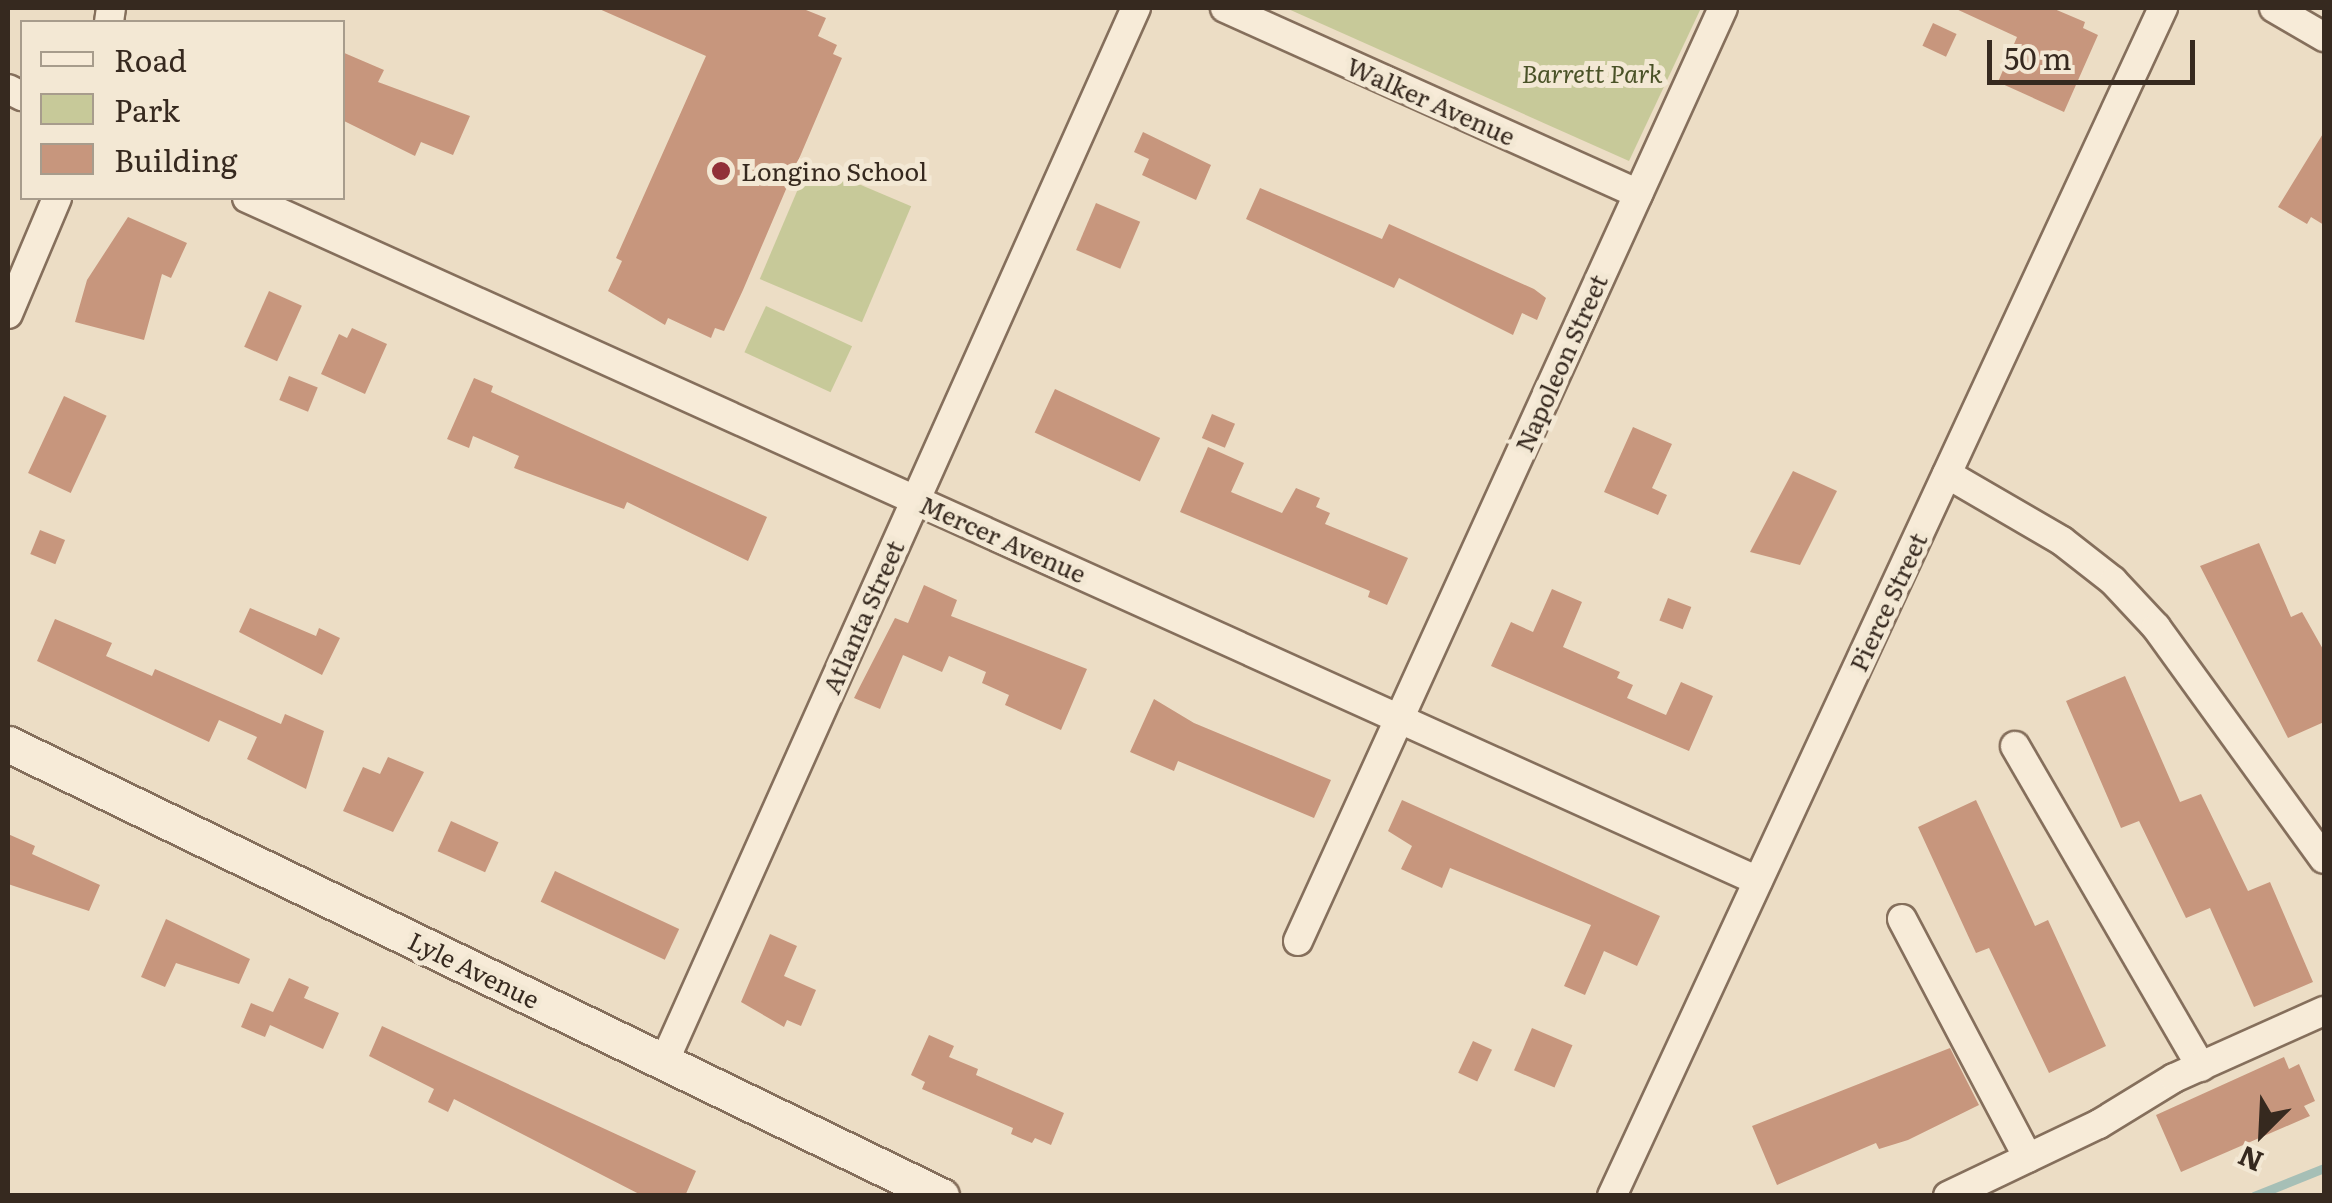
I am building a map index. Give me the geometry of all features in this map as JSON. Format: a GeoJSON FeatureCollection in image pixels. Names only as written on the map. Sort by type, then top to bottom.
{"type":"FeatureCollection","features":[{"type":"Feature","properties":{"kind":"street","name":"Atlanta Street"},"geometry":{"type":"LineString","coordinates":[[664,1062],[1136,8]]}},
{"type":"Feature","properties":{"kind":"street","name":"Walker Avenue"},"geometry":{"type":"LineString","coordinates":[[1225,8],[1638,194]]}},
{"type":"Feature","properties":{"kind":"street","name":"Napoleon Street"},"geometry":{"type":"LineString","coordinates":[[1298,940],[1722,8]]}},
{"type":"Feature","properties":{"kind":"street","name":"Pierce Street"},"geometry":{"type":"LineString","coordinates":[[1612,1196],[2163,8]]}},
{"type":"Feature","properties":{"kind":"street"},"geometry":{"type":"LineString","coordinates":[[2274,8],[2324,37]]}},
{"type":"Feature","properties":{"kind":"street"},"geometry":{"type":"LineString","coordinates":[[8,314],[56,200]]}},
{"type":"Feature","properties":{"kind":"street","name":"Mercer Avenue"},"geometry":{"type":"LineString","coordinates":[[251,200],[1758,880]]}},
{"type":"Feature","properties":{"kind":"street"},"geometry":{"type":"LineString","coordinates":[[1947,474],[2016,511],[2113,582],[2156,627],[2324,859]]}},
{"type":"Feature","properties":{"kind":"street","name":"Lyle Avenue"},"geometry":{"type":"LineString","coordinates":[[8,744],[940,1196]]}},
{"type":"Feature","properties":{"kind":"street"},"geometry":{"type":"LineString","coordinates":[[2015,746],[2201,1067]]}},
{"type":"Feature","properties":{"kind":"street"},"geometry":{"type":"LineString","coordinates":[[1902,918],[2028,1158]]}},
{"type":"Feature","properties":{"kind":"street"},"geometry":{"type":"LineString","coordinates":[[1948,1196],[2201,1067],[2324,1012]]}},
{"type":"Feature","properties":{"kind":"green space","name":"Barrett Park"},"geometry":{"type":"Polygon","coordinates":[[[1286,8],[1701,8],[1629,161],[1286,8]]]}},
{"type":"Feature","properties":{"kind":"green space"},"geometry":{"type":"Polygon","coordinates":[[[809,163],[911,206],[862,322],[760,279],[809,163]]]}},
{"type":"Feature","properties":{"kind":"green space"},"geometry":{"type":"Polygon","coordinates":[[[766,306],[852,346],[831,392],[744,352],[766,306]]]}},
{"type":"Feature","properties":{"kind":"building","name":"Longino School"},"geometry":{"type":"Polygon","coordinates":[[[597,8],[801,8],[826,18],[818,36],[837,45],[833,54],[842,58],[724,331],[715,328],[711,338],[668,318],[665,325],[608,291],[622,261],[616,258],[706,56],[597,8]]]}},
{"type":"Feature","properties":{"kind":"building"},"geometry":{"type":"Polygon","coordinates":[[[1954,8],[2052,8],[2085,22],[2083,28],[2098,35],[2064,112],[1998,82],[2017,37],[1954,8]]]}},
{"type":"Feature","properties":{"kind":"building"},"geometry":{"type":"Polygon","coordinates":[[[1933,23],[1957,34],[1946,57],[1922,46],[1933,23]]]}},
{"type":"Feature","properties":{"kind":"building"},"geometry":{"type":"Polygon","coordinates":[[[345,53],[384,70],[378,82],[470,116],[453,155],[421,142],[415,156],[345,121],[345,53]]]}},
{"type":"Feature","properties":{"kind":"building"},"geometry":{"type":"Polygon","coordinates":[[[1143,132],[1211,165],[1196,200],[1142,175],[1149,159],[1134,152],[1143,132]]]}},
{"type":"Feature","properties":{"kind":"building"},"geometry":{"type":"Polygon","coordinates":[[[2324,132],[2324,225],[2311,217],[2307,224],[2278,207],[2324,132]]]}},
{"type":"Feature","properties":{"kind":"building"},"geometry":{"type":"Polygon","coordinates":[[[1260,188],[1382,239],[1389,224],[1534,289],[1546,298],[1537,320],[1522,313],[1513,335],[1399,278],[1394,288],[1246,219],[1260,188]]]}},
{"type":"Feature","properties":{"kind":"building"},"geometry":{"type":"Polygon","coordinates":[[[1096,203],[1140,222],[1120,269],[1076,250],[1096,203]]]}},
{"type":"Feature","properties":{"kind":"building"},"geometry":{"type":"Polygon","coordinates":[[[128,217],[187,243],[171,278],[162,274],[144,340],[75,322],[87,280],[128,217]]]}},
{"type":"Feature","properties":{"kind":"building"},"geometry":{"type":"Polygon","coordinates":[[[269,291],[302,306],[277,361],[244,347],[269,291]]]}},
{"type":"Feature","properties":{"kind":"building"},"geometry":{"type":"Polygon","coordinates":[[[352,328],[387,344],[365,394],[321,374],[339,334],[347,338],[352,328]]]}},
{"type":"Feature","properties":{"kind":"building"},"geometry":{"type":"Polygon","coordinates":[[[289,376],[318,388],[308,412],[279,400],[289,376]]]}},
{"type":"Feature","properties":{"kind":"building"},"geometry":{"type":"Polygon","coordinates":[[[474,378],[493,386],[491,392],[767,517],[748,561],[627,502],[624,509],[514,468],[519,456],[473,436],[469,448],[447,439],[474,378]]]}},
{"type":"Feature","properties":{"kind":"building"},"geometry":{"type":"Polygon","coordinates":[[[1055,389],[1160,438],[1140,482],[1035,433],[1055,389]]]}},
{"type":"Feature","properties":{"kind":"building"},"geometry":{"type":"Polygon","coordinates":[[[64,396],[107,416],[71,493],[28,473],[64,396]]]}},
{"type":"Feature","properties":{"kind":"building"},"geometry":{"type":"Polygon","coordinates":[[[1212,414],[1235,424],[1225,448],[1202,438],[1212,414]]]}},
{"type":"Feature","properties":{"kind":"building"},"geometry":{"type":"Polygon","coordinates":[[[1633,427],[1672,444],[1652,488],[1667,495],[1658,515],[1604,492],[1633,427]]]}},
{"type":"Feature","properties":{"kind":"building"},"geometry":{"type":"Polygon","coordinates":[[[1208,447],[1244,463],[1231,492],[1282,513],[1296,488],[1320,498],[1316,507],[1330,513],[1325,524],[1408,558],[1387,605],[1368,597],[1370,591],[1180,512],[1208,447]]]}},
{"type":"Feature","properties":{"kind":"building"},"geometry":{"type":"Polygon","coordinates":[[[1793,471],[1837,491],[1800,565],[1750,552],[1793,471]]]}},
{"type":"Feature","properties":{"kind":"building"},"geometry":{"type":"Polygon","coordinates":[[[40,530],[65,540],[55,564],[30,554],[40,530]]]}},
{"type":"Feature","properties":{"kind":"building"},"geometry":{"type":"Polygon","coordinates":[[[2259,543],[2291,617],[2302,612],[2324,651],[2324,722],[2288,738],[2200,566],[2259,543]]]}},
{"type":"Feature","properties":{"kind":"building"},"geometry":{"type":"Polygon","coordinates":[[[924,585],[957,600],[951,616],[1087,669],[1061,730],[1005,705],[1009,695],[982,683],[986,672],[949,656],[942,672],[903,655],[880,709],[854,698],[895,618],[908,623],[924,585]]]}},
{"type":"Feature","properties":{"kind":"building"},"geometry":{"type":"Polygon","coordinates":[[[1552,589],[1582,602],[1563,647],[1620,672],[1617,678],[1633,685],[1627,698],[1666,715],[1681,682],[1713,696],[1689,751],[1491,666],[1511,622],[1533,632],[1552,589]]]}},
{"type":"Feature","properties":{"kind":"building"},"geometry":{"type":"Polygon","coordinates":[[[1668,598],[1691,607],[1683,629],[1659,620],[1668,598]]]}},
{"type":"Feature","properties":{"kind":"building"},"geometry":{"type":"Polygon","coordinates":[[[250,608],[316,636],[319,628],[340,638],[322,675],[239,632],[250,608]]]}},
{"type":"Feature","properties":{"kind":"building"},"geometry":{"type":"Polygon","coordinates":[[[55,619],[112,643],[106,656],[152,676],[155,669],[281,724],[285,714],[324,731],[306,789],[247,759],[257,737],[219,720],[209,742],[37,661],[55,619]]]}},
{"type":"Feature","properties":{"kind":"building"},"geometry":{"type":"Polygon","coordinates":[[[2125,676],[2180,802],[2201,794],[2248,891],[2270,882],[2313,982],[2254,1007],[2210,908],[2186,918],[2139,821],[2121,828],[2066,701],[2125,676]]]}},
{"type":"Feature","properties":{"kind":"building"},"geometry":{"type":"Polygon","coordinates":[[[1154,699],[1194,723],[1331,780],[1314,818],[1178,761],[1174,771],[1130,752],[1154,699]]]}},
{"type":"Feature","properties":{"kind":"building"},"geometry":{"type":"Polygon","coordinates":[[[388,757],[424,772],[393,832],[343,811],[363,767],[380,774],[388,757]]]}},
{"type":"Feature","properties":{"kind":"building"},"geometry":{"type":"Polygon","coordinates":[[[1402,800],[1660,916],[1637,966],[1604,951],[1585,995],[1564,986],[1591,925],[1450,868],[1442,888],[1401,869],[1412,846],[1388,831],[1402,800]]]}},
{"type":"Feature","properties":{"kind":"building"},"geometry":{"type":"Polygon","coordinates":[[[1976,800],[2035,926],[2048,920],[2106,1046],[2049,1073],[1989,948],[1976,953],[1918,827],[1976,800]]]}},
{"type":"Feature","properties":{"kind":"building"},"geometry":{"type":"Polygon","coordinates":[[[451,821],[499,842],[485,872],[438,851],[451,821]]]}},
{"type":"Feature","properties":{"kind":"building"},"geometry":{"type":"Polygon","coordinates":[[[8,834],[35,846],[32,854],[100,885],[89,911],[8,884],[8,834]]]}},
{"type":"Feature","properties":{"kind":"building"},"geometry":{"type":"Polygon","coordinates":[[[555,871],[679,929],[665,960],[541,902],[555,871]]]}},
{"type":"Feature","properties":{"kind":"building"},"geometry":{"type":"Polygon","coordinates":[[[166,919],[250,959],[239,984],[176,963],[165,987],[141,977],[166,919]]]}},
{"type":"Feature","properties":{"kind":"building"},"geometry":{"type":"Polygon","coordinates":[[[770,934],[797,946],[784,976],[816,990],[801,1026],[787,1020],[784,1027],[741,1002],[770,934]]]}},
{"type":"Feature","properties":{"kind":"building"},"geometry":{"type":"Polygon","coordinates":[[[289,978],[309,987],[304,998],[339,1013],[323,1049],[270,1025],[265,1037],[241,1027],[251,1003],[273,1012],[289,978]]]}},
{"type":"Feature","properties":{"kind":"building"},"geometry":{"type":"Polygon","coordinates":[[[382,1026],[696,1171],[685,1196],[643,1196],[454,1099],[448,1112],[428,1102],[434,1089],[369,1056],[382,1026]]]}},
{"type":"Feature","properties":{"kind":"building"},"geometry":{"type":"Polygon","coordinates":[[[1532,1028],[1573,1045],[1555,1088],[1514,1070],[1532,1028]]]}},
{"type":"Feature","properties":{"kind":"building"},"geometry":{"type":"Polygon","coordinates":[[[929,1035],[954,1046],[949,1057],[978,1069],[976,1075],[1064,1113],[1051,1145],[1035,1138],[1032,1143],[1011,1134],[1013,1128],[922,1089],[925,1082],[911,1075],[929,1035]]]}},
{"type":"Feature","properties":{"kind":"building"},"geometry":{"type":"Polygon","coordinates":[[[1473,1041],[1492,1050],[1477,1082],[1458,1073],[1473,1041]]]}},
{"type":"Feature","properties":{"kind":"building"},"geometry":{"type":"Polygon","coordinates":[[[1950,1048],[1979,1105],[1908,1140],[1879,1149],[1876,1143],[1777,1185],[1752,1126],[1950,1048]]]}},
{"type":"Feature","properties":{"kind":"building"},"geometry":{"type":"Polygon","coordinates":[[[2284,1057],[2289,1069],[2299,1064],[2315,1101],[2304,1106],[2310,1116],[2181,1172],[2156,1115],[2284,1057]]]}},
{"type":"Feature","properties":{"kind":"waterway"},"geometry":{"type":"LineString","coordinates":[[2254,1196],[2324,1168]]}},
{"type":"Feature","properties":{"kind":"place","name":"Longino School"},"geometry":{"type":"Point","coordinates":[721,171]}}]}
